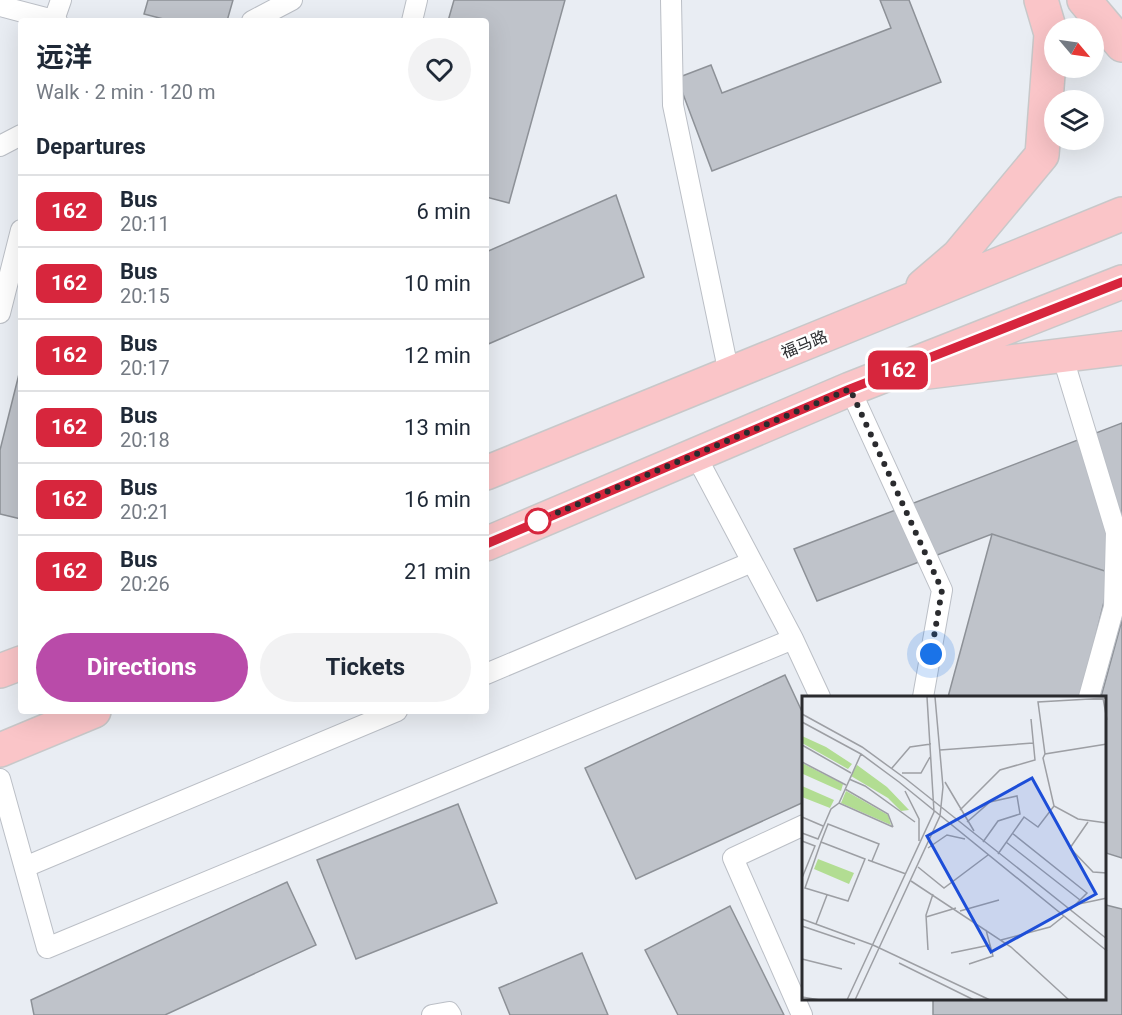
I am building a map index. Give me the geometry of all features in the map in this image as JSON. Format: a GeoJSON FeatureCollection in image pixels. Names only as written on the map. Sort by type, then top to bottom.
{"type":"FeatureCollection","features":[{"type":"Feature","properties":{"kind":"main road"},"geometry":{"type":"LineString","coordinates":[[900,305],[958,256],[1042,155],[1051,34],[1041,0]]}},
{"type":"Feature","properties":{"kind":"main road"},"geometry":{"type":"LineString","coordinates":[[1084,0],[1122,45]]}},
{"type":"Feature","properties":{"kind":"main road","name":"福马路"},"geometry":{"type":"LineString","coordinates":[[489,472],[1122,214]]}},
{"type":"Feature","properties":{"kind":"main road"},"geometry":{"type":"LineString","coordinates":[[489,543],[850,389],[1122,282]]}},
{"type":"Feature","properties":{"kind":"main road"},"geometry":{"type":"LineString","coordinates":[[880,377],[1063,358],[1122,348]]}},
{"type":"Feature","properties":{"kind":"main road"},"geometry":{"type":"LineString","coordinates":[[0,671],[18,664]]}},
{"type":"Feature","properties":{"kind":"main road"},"geometry":{"type":"LineString","coordinates":[[0,750],[87,714]]}},
{"type":"Feature","properties":{"kind":"lane"},"geometry":{"type":"LineString","coordinates":[[57,18],[61,0]]}},
{"type":"Feature","properties":{"kind":"lane"},"geometry":{"type":"LineString","coordinates":[[258,18],[292,0]]}},
{"type":"Feature","properties":{"kind":"lane"},"geometry":{"type":"LineString","coordinates":[[413,18],[417,0]]}},
{"type":"Feature","properties":{"kind":"lane"},"geometry":{"type":"LineString","coordinates":[[671,0],[673,105],[729,374]]}},
{"type":"Feature","properties":{"kind":"lane"},"geometry":{"type":"LineString","coordinates":[[0,6],[45,18]]}},
{"type":"Feature","properties":{"kind":"lane"},"geometry":{"type":"LineString","coordinates":[[0,146],[18,137]]}},
{"type":"Feature","properties":{"kind":"lane"},"geometry":{"type":"LineString","coordinates":[[0,313],[18,242]]}},
{"type":"Feature","properties":{"kind":"lane"},"geometry":{"type":"LineString","coordinates":[[1063,358],[1116,532],[1114,607],[1089,696]]}},
{"type":"Feature","properties":{"kind":"lane"},"geometry":{"type":"LineString","coordinates":[[850,389],[942,590],[923,696]]}},
{"type":"Feature","properties":{"kind":"lane"},"geometry":{"type":"LineString","coordinates":[[695,454],[793,639],[820,696]]}},
{"type":"Feature","properties":{"kind":"lane"},"geometry":{"type":"LineString","coordinates":[[489,673],[752,562]]}},
{"type":"Feature","properties":{"kind":"lane"},"geometry":{"type":"LineString","coordinates":[[0,779],[47,948],[793,639]]}},
{"type":"Feature","properties":{"kind":"lane"},"geometry":{"type":"LineString","coordinates":[[25,867],[390,714]]}},
{"type":"Feature","properties":{"kind":"lane"},"geometry":{"type":"LineString","coordinates":[[0,828],[7,803]]}},
{"type":"Feature","properties":{"kind":"lane"},"geometry":{"type":"LineString","coordinates":[[802,826],[733,858],[802,1015]]}},
{"type":"Feature","properties":{"kind":"lane"},"geometry":{"type":"LineString","coordinates":[[432,1015],[449,1012],[451,1015]]}},
{"type":"Feature","properties":{"kind":"building"},"geometry":{"type":"Polygon","coordinates":[[[148,0],[233,0],[228,18],[159,18],[144,14],[148,0]]]}},
{"type":"Feature","properties":{"kind":"building"},"geometry":{"type":"Polygon","coordinates":[[[454,0],[565,0],[509,203],[489,198],[489,18],[449,18],[454,0]]]}},
{"type":"Feature","properties":{"kind":"building"},"geometry":{"type":"Polygon","coordinates":[[[880,0],[909,0],[941,82],[712,171],[677,78],[711,65],[722,93],[891,28],[880,0]]]}},
{"type":"Feature","properties":{"kind":"building"},"geometry":{"type":"Polygon","coordinates":[[[616,195],[644,277],[489,344],[489,251],[616,195]]]}},
{"type":"Feature","properties":{"kind":"building"},"geometry":{"type":"Polygon","coordinates":[[[18,378],[18,518],[0,514],[0,450],[18,378]]]}},
{"type":"Feature","properties":{"kind":"building"},"geometry":{"type":"Polygon","coordinates":[[[1122,423],[1122,602],[1111,573],[992,534],[817,601],[794,549],[1122,423]]]}},
{"type":"Feature","properties":{"kind":"building"},"geometry":{"type":"Polygon","coordinates":[[[992,534],[1111,573],[1081,696],[948,696],[992,534]]]}},
{"type":"Feature","properties":{"kind":"building"},"geometry":{"type":"Polygon","coordinates":[[[1122,620],[1122,858],[1107,853],[1107,696],[1101,696],[1122,620]]]}},
{"type":"Feature","properties":{"kind":"building"},"geometry":{"type":"Polygon","coordinates":[[[785,675],[802,712],[802,803],[636,879],[585,768],[785,675]]]}},
{"type":"Feature","properties":{"kind":"building"},"geometry":{"type":"Polygon","coordinates":[[[458,804],[497,903],[356,959],[317,860],[458,804]]]}},
{"type":"Feature","properties":{"kind":"building"},"geometry":{"type":"Polygon","coordinates":[[[287,882],[316,945],[165,1015],[34,1015],[31,1000],[287,882]]]}},
{"type":"Feature","properties":{"kind":"building"},"geometry":{"type":"Polygon","coordinates":[[[1107,905],[1122,909],[1122,1015],[933,1015],[933,1000],[1107,1000],[1107,905]]]}},
{"type":"Feature","properties":{"kind":"building"},"geometry":{"type":"Polygon","coordinates":[[[730,906],[784,1015],[678,1015],[645,950],[730,906]]]}},
{"type":"Feature","properties":{"kind":"building"},"geometry":{"type":"Polygon","coordinates":[[[582,953],[608,1015],[510,1015],[499,988],[582,953]]]}},
{"type":"Feature","properties":{"kind":"bus line","name":"162"},"geometry":{"type":"LineString","coordinates":[[489,543],[850,389],[1122,282]]}},
{"type":"Feature","properties":{"kind":"route"},"geometry":{"type":"LineString","coordinates":[[538,521],[850,389],[942,590],[931,654]]}}]}
